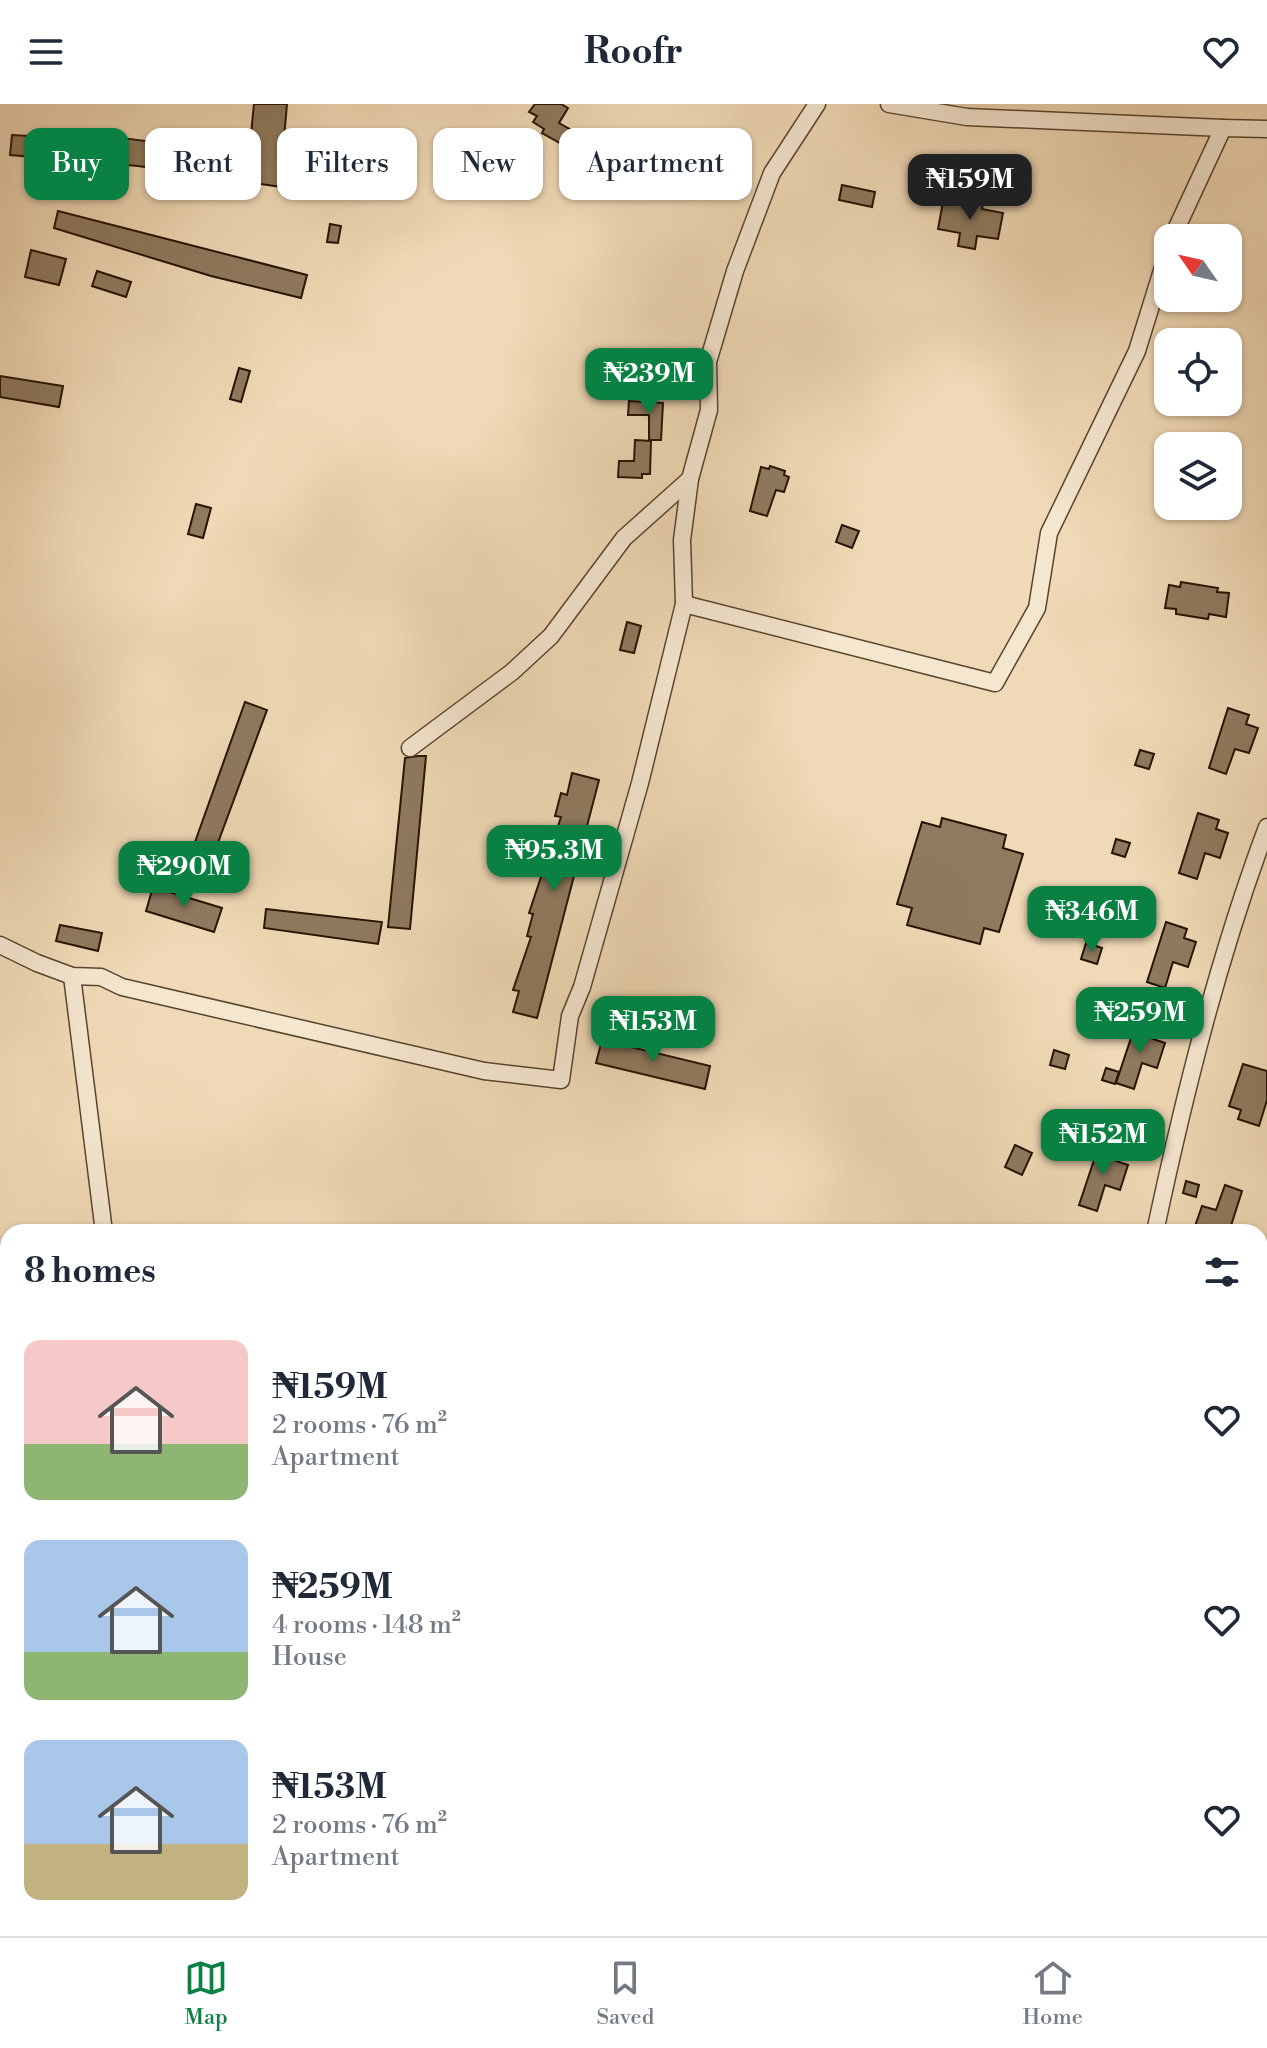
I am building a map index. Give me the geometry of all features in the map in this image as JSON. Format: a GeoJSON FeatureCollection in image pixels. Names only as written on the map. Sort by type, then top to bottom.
{"type":"FeatureCollection","features":[{"type":"Feature","properties":{"kind":"street"},"geometry":{"type":"LineString","coordinates":[[0,945],[72,976],[101,977],[122,987],[484,1071],[561,1080],[570,1016],[582,987],[640,783],[684,604],[682,540],[690,479],[709,410],[708,362],[735,271],[772,173],[817,104]]}},
{"type":"Feature","properties":{"kind":"street"},"geometry":{"type":"LineString","coordinates":[[889,104],[967,117],[1267,129]]}},
{"type":"Feature","properties":{"kind":"street"},"geometry":{"type":"LineString","coordinates":[[1178,224],[1223,128]]}},
{"type":"Feature","properties":{"kind":"street"},"geometry":{"type":"LineString","coordinates":[[684,604],[995,683],[1037,608],[1049,533],[1137,351],[1154,296]]}},
{"type":"Feature","properties":{"kind":"street"},"geometry":{"type":"LineString","coordinates":[[410,748],[512,672],[551,636],[624,538],[690,479]]}},
{"type":"Feature","properties":{"kind":"street"},"geometry":{"type":"LineString","coordinates":[[1157,1224],[1201,1041],[1248,877],[1267,827]]}},
{"type":"Feature","properties":{"kind":"street"},"geometry":{"type":"LineString","coordinates":[[72,976],[103,1224]]}},
{"type":"Feature","properties":{"kind":"building"},"geometry":{"type":"Polygon","coordinates":[[[254,104],[287,104],[285,128],[277,128],[277,186],[261,184],[261,128],[252,128],[254,104]]]}},
{"type":"Feature","properties":{"kind":"building"},"geometry":{"type":"Polygon","coordinates":[[[535,104],[561,104],[568,108],[559,123],[568,128],[559,128],[559,143],[543,134],[544,129],[533,122],[537,116],[529,112],[535,104]]]}},
{"type":"Feature","properties":{"kind":"building"},"geometry":{"type":"Polygon","coordinates":[[[12,135],[24,136],[24,156],[10,155],[12,135]]]}},
{"type":"Feature","properties":{"kind":"building"},"geometry":{"type":"Polygon","coordinates":[[[129,139],[145,141],[145,167],[129,165],[129,139]]]}},
{"type":"Feature","properties":{"kind":"building"},"geometry":{"type":"Polygon","coordinates":[[[842,185],[875,192],[872,207],[839,200],[842,185]]]}},
{"type":"Feature","properties":{"kind":"building"},"geometry":{"type":"Polygon","coordinates":[[[967,197],[984,200],[982,209],[1003,213],[998,239],[977,236],[975,249],[958,246],[960,233],[938,229],[943,202],[965,206],[967,197]]]}},
{"type":"Feature","properties":{"kind":"building"},"geometry":{"type":"Polygon","coordinates":[[[58,211],[307,275],[301,298],[211,276],[54,228],[58,211]]]}},
{"type":"Feature","properties":{"kind":"building"},"geometry":{"type":"Polygon","coordinates":[[[330,224],[341,226],[338,243],[327,242],[330,224]]]}},
{"type":"Feature","properties":{"kind":"building"},"geometry":{"type":"Polygon","coordinates":[[[31,250],[66,259],[59,285],[25,277],[31,250]]]}},
{"type":"Feature","properties":{"kind":"building"},"geometry":{"type":"Polygon","coordinates":[[[97,271],[131,282],[126,297],[92,286],[97,271]]]}},
{"type":"Feature","properties":{"kind":"building"},"geometry":{"type":"Polygon","coordinates":[[[239,368],[250,371],[241,402],[230,399],[239,368]]]}},
{"type":"Feature","properties":{"kind":"building"},"geometry":{"type":"Polygon","coordinates":[[[0,376],[63,386],[59,407],[0,397],[0,376]]]}},
{"type":"Feature","properties":{"kind":"building"},"geometry":{"type":"Polygon","coordinates":[[[629,401],[663,403],[661,440],[649,440],[649,415],[628,415],[629,401]]]}},
{"type":"Feature","properties":{"kind":"building"},"geometry":{"type":"Polygon","coordinates":[[[635,440],[651,441],[650,474],[642,474],[642,478],[618,477],[619,461],[634,461],[635,440]]]}},
{"type":"Feature","properties":{"kind":"building"},"geometry":{"type":"Polygon","coordinates":[[[770,466],[785,471],[784,475],[789,477],[784,492],[776,490],[767,516],[750,511],[761,467],[769,469],[770,466]]]}},
{"type":"Feature","properties":{"kind":"building"},"geometry":{"type":"Polygon","coordinates":[[[196,504],[211,508],[203,538],[188,534],[196,504]]]}},
{"type":"Feature","properties":{"kind":"building"},"geometry":{"type":"Polygon","coordinates":[[[842,525],[859,531],[852,548],[836,542],[842,525]]]}},
{"type":"Feature","properties":{"kind":"building"},"geometry":{"type":"Polygon","coordinates":[[[1181,582],[1218,588],[1217,592],[1229,593],[1226,617],[1209,614],[1208,619],[1176,614],[1176,609],[1165,608],[1169,585],[1180,587],[1181,582]]]}},
{"type":"Feature","properties":{"kind":"building"},"geometry":{"type":"Polygon","coordinates":[[[627,622],[641,626],[634,653],[620,650],[627,622]]]}},
{"type":"Feature","properties":{"kind":"building"},"geometry":{"type":"Polygon","coordinates":[[[245,702],[267,710],[216,848],[195,842],[245,702]]]}},
{"type":"Feature","properties":{"kind":"building"},"geometry":{"type":"Polygon","coordinates":[[[1228,708],[1249,715],[1246,724],[1258,728],[1249,753],[1235,749],[1226,774],[1209,768],[1228,708]]]}},
{"type":"Feature","properties":{"kind":"building"},"geometry":{"type":"Polygon","coordinates":[[[1140,750],[1154,754],[1149,769],[1135,765],[1140,750]]]}},
{"type":"Feature","properties":{"kind":"building"},"geometry":{"type":"Polygon","coordinates":[[[426,756],[410,929],[388,927],[405,758],[426,756]]]}},
{"type":"Feature","properties":{"kind":"building"},"geometry":{"type":"Polygon","coordinates":[[[572,773],[599,780],[537,1018],[513,1012],[519,991],[513,990],[531,937],[527,936],[533,914],[529,913],[561,817],[555,816],[561,793],[567,795],[572,773]]]}},
{"type":"Feature","properties":{"kind":"building"},"geometry":{"type":"Polygon","coordinates":[[[1198,813],[1219,820],[1216,829],[1228,833],[1220,858],[1205,853],[1197,879],[1179,873],[1198,813]]]}},
{"type":"Feature","properties":{"kind":"building"},"geometry":{"type":"Polygon","coordinates":[[[942,818],[1006,835],[1003,848],[1023,854],[999,932],[984,928],[980,944],[907,925],[912,908],[897,904],[922,822],[940,827],[942,818]]]}},
{"type":"Feature","properties":{"kind":"building"},"geometry":{"type":"Polygon","coordinates":[[[1116,839],[1130,843],[1125,857],[1112,853],[1116,839]]]}},
{"type":"Feature","properties":{"kind":"building"},"geometry":{"type":"Polygon","coordinates":[[[153,887],[222,908],[214,932],[146,911],[153,887]]]}},
{"type":"Feature","properties":{"kind":"building"},"geometry":{"type":"Polygon","coordinates":[[[266,909],[382,922],[378,944],[264,928],[266,909]]]}},
{"type":"Feature","properties":{"kind":"building"},"geometry":{"type":"Polygon","coordinates":[[[1166,922],[1187,929],[1184,938],[1196,942],[1188,967],[1173,962],[1165,988],[1147,982],[1166,922]]]}},
{"type":"Feature","properties":{"kind":"building"},"geometry":{"type":"Polygon","coordinates":[[[60,925],[102,933],[98,951],[56,941],[60,925]]]}},
{"type":"Feature","properties":{"kind":"building"},"geometry":{"type":"Polygon","coordinates":[[[1086,943],[1102,948],[1097,964],[1081,959],[1086,943]]]}},
{"type":"Feature","properties":{"kind":"building"},"geometry":{"type":"Polygon","coordinates":[[[1136,1023],[1157,1030],[1153,1039],[1165,1043],[1157,1068],[1142,1063],[1134,1089],[1116,1083],[1136,1023]]]}},
{"type":"Feature","properties":{"kind":"building"},"geometry":{"type":"Polygon","coordinates":[[[602,1040],[710,1066],[705,1089],[596,1063],[602,1040]]]}},
{"type":"Feature","properties":{"kind":"building"},"geometry":{"type":"Polygon","coordinates":[[[1054,1050],[1069,1055],[1065,1069],[1050,1065],[1054,1050]]]}},
{"type":"Feature","properties":{"kind":"building"},"geometry":{"type":"Polygon","coordinates":[[[1243,1064],[1267,1071],[1267,1100],[1259,1126],[1238,1119],[1241,1110],[1229,1106],[1243,1064]]]}},
{"type":"Feature","properties":{"kind":"building"},"geometry":{"type":"Polygon","coordinates":[[[1106,1068],[1119,1072],[1115,1084],[1102,1080],[1106,1068]]]}},
{"type":"Feature","properties":{"kind":"building"},"geometry":{"type":"Polygon","coordinates":[[[1015,1145],[1032,1153],[1022,1175],[1005,1167],[1015,1145]]]}},
{"type":"Feature","properties":{"kind":"building"},"geometry":{"type":"Polygon","coordinates":[[[1099,1145],[1119,1152],[1116,1161],[1128,1165],[1120,1190],[1105,1185],[1097,1211],[1079,1205],[1099,1145]]]}},
{"type":"Feature","properties":{"kind":"building"},"geometry":{"type":"Polygon","coordinates":[[[1186,1181],[1199,1185],[1196,1197],[1183,1193],[1186,1181]]]}},
{"type":"Feature","properties":{"kind":"building"},"geometry":{"type":"Polygon","coordinates":[[[1225,1185],[1242,1191],[1232,1224],[1196,1224],[1202,1206],[1216,1210],[1225,1185]]]}}]}
